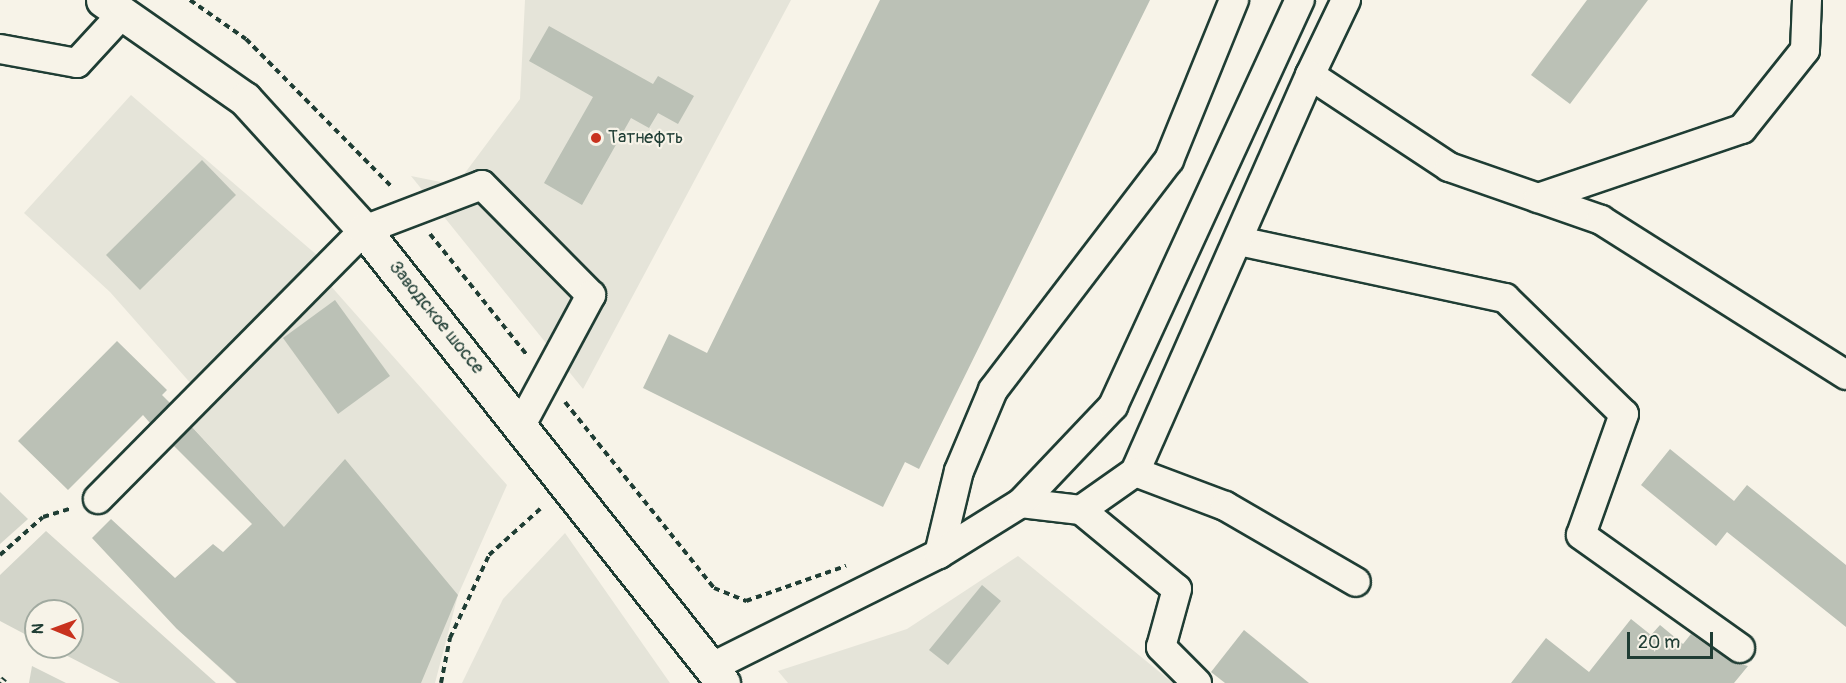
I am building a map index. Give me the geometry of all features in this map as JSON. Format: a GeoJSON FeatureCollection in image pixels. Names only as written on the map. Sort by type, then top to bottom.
{"type":"FeatureCollection","features":[{"type":"Feature","properties":{"kind":"main road","name":"Заводское шоссе"},"geometry":{"type":"LineString","coordinates":[[113,7],[245,99],[364,230],[522,423],[716,675]]}},
{"type":"Feature","properties":{"kind":"lane"},"geometry":{"type":"LineString","coordinates":[[939,554],[959,471],[993,390],[1169,160],[1234,0]]}},
{"type":"Feature","properties":{"kind":"lane"},"geometry":{"type":"LineString","coordinates":[[716,675],[939,554],[1021,503],[1113,406],[1300,0]]}},
{"type":"Feature","properties":{"kind":"lane"},"geometry":{"type":"LineString","coordinates":[[1081,510],[1135,472],[1239,241],[1310,75],[1346,0]]}},
{"type":"Feature","properties":{"kind":"lane"},"geometry":{"type":"LineString","coordinates":[[1538,198],[1742,129],[1805,50],[1807,0]]}},
{"type":"Feature","properties":{"kind":"lane"},"geometry":{"type":"LineString","coordinates":[[0,49],[73,71],[113,7]]}},
{"type":"Feature","properties":{"kind":"lane"},"geometry":{"type":"LineString","coordinates":[[1310,75],[1449,167],[1600,220],[1846,375]]}},
{"type":"Feature","properties":{"kind":"lane"},"geometry":{"type":"LineString","coordinates":[[98,500],[364,230],[482,185],[591,294],[522,423]]}},
{"type":"Feature","properties":{"kind":"lane"},"geometry":{"type":"LineString","coordinates":[[1239,241],[1505,298],[1624,414],[1581,535],[1740,648]]}},
{"type":"Feature","properties":{"kind":"lane"},"geometry":{"type":"LineString","coordinates":[[1135,472],[1225,506],[1356,582]]}},
{"type":"Feature","properties":{"kind":"lane"},"geometry":{"type":"LineString","coordinates":[[1021,503],[1081,510],[1177,589],[1161,647],[1197,683]]}},
{"type":"Feature","properties":{"kind":"path"},"geometry":{"type":"LineString","coordinates":[[0,555],[43,517],[98,500]]}},
{"type":"Feature","properties":{"kind":"path"},"geometry":{"type":"LineString","coordinates":[[441,683],[450,638],[489,555],[540,509]]}},
{"type":"Feature","properties":{"kind":"shaded area"},"geometry":{"type":"Polygon","coordinates":[[[525,0],[791,0],[583,389],[411,176],[456,185],[520,99],[525,0]]]}},
{"type":"Feature","properties":{"kind":"shaded area"},"geometry":{"type":"Polygon","coordinates":[[[131,95],[325,262],[193,386],[110,292],[24,213],[131,95]]]}},
{"type":"Feature","properties":{"kind":"shaded area"},"geometry":{"type":"Polygon","coordinates":[[[329,284],[507,485],[458,595],[435,683],[236,683],[176,628],[284,527],[184,418],[329,284]]]}},
{"type":"Feature","properties":{"kind":"shaded area"},"geometry":{"type":"Polygon","coordinates":[[[0,492],[28,519],[0,544],[0,492]]]}},
{"type":"Feature","properties":{"kind":"shaded area"},"geometry":{"type":"Polygon","coordinates":[[[46,531],[216,683],[120,683],[73,659],[84,659],[84,599],[24,599],[24,634],[0,621],[0,575],[46,531]]]}},
{"type":"Feature","properties":{"kind":"shaded area"},"geometry":{"type":"Polygon","coordinates":[[[565,533],[670,683],[462,683],[503,599],[565,533]]]}},
{"type":"Feature","properties":{"kind":"shaded area"},"geometry":{"type":"Polygon","coordinates":[[[1018,556],[1173,683],[788,683],[778,671],[907,629],[1018,556]]]}},
{"type":"Feature","properties":{"kind":"shaded area"},"geometry":{"type":"Polygon","coordinates":[[[32,666],[66,683],[29,683],[32,666]]]}},
{"type":"Feature","properties":{"kind":"building"},"geometry":{"type":"Polygon","coordinates":[[[880,0],[1150,0],[919,469],[905,462],[883,507],[643,388],[669,334],[707,353],[880,0]]]}},
{"type":"Feature","properties":{"kind":"building"},"geometry":{"type":"Polygon","coordinates":[[[1587,0],[1648,0],[1570,104],[1531,75],[1587,0]]]}},
{"type":"Feature","properties":{"kind":"building"},"geometry":{"type":"Polygon","coordinates":[[[549,26],[653,84],[658,76],[694,96],[678,124],[658,113],[649,128],[631,118],[582,205],[544,183],[593,97],[529,61],[549,26]]]}},
{"type":"Feature","properties":{"kind":"building"},"geometry":{"type":"Polygon","coordinates":[[[202,160],[236,195],[140,290],[106,255],[202,160]]]}},
{"type":"Feature","properties":{"kind":"building"},"geometry":{"type":"Polygon","coordinates":[[[335,300],[390,376],[338,414],[283,338],[335,300]]]}},
{"type":"Feature","properties":{"kind":"building"},"geometry":{"type":"Polygon","coordinates":[[[117,341],[167,390],[162,395],[170,403],[150,423],[143,415],[68,490],[18,441],[117,341]]]}},
{"type":"Feature","properties":{"kind":"building"},"geometry":{"type":"Polygon","coordinates":[[[192,427],[284,527],[345,459],[458,595],[421,683],[237,683],[176,628],[92,538],[111,519],[175,578],[213,544],[223,552],[252,524],[174,446],[192,427]]]}},
{"type":"Feature","properties":{"kind":"building"},"geometry":{"type":"Polygon","coordinates":[[[1670,449],[1734,501],[1747,485],[1846,565],[1846,627],[1727,532],[1716,546],[1641,485],[1670,449]]]}},
{"type":"Feature","properties":{"kind":"building"},"geometry":{"type":"Polygon","coordinates":[[[982,585],[1001,601],[948,665],[929,650],[982,585]]]}},
{"type":"Feature","properties":{"kind":"building"},"geometry":{"type":"Polygon","coordinates":[[[1631,619],[1651,635],[1660,625],[1683,644],[1691,634],[1730,661],[1748,666],[1734,683],[1511,683],[1546,638],[1589,672],[1631,619]]]}},
{"type":"Feature","properties":{"kind":"building"},"geometry":{"type":"Polygon","coordinates":[[[1244,630],[1309,683],[1225,683],[1211,672],[1244,630]]]}},
{"type":"Feature","properties":{"kind":"railway"},"geometry":{"type":"LineString","coordinates":[[0,679],[5,683]]}},
{"type":"Feature","properties":{"kind":"place","name":"Татнефть"},"geometry":{"type":"Point","coordinates":[596,138]}}]}
